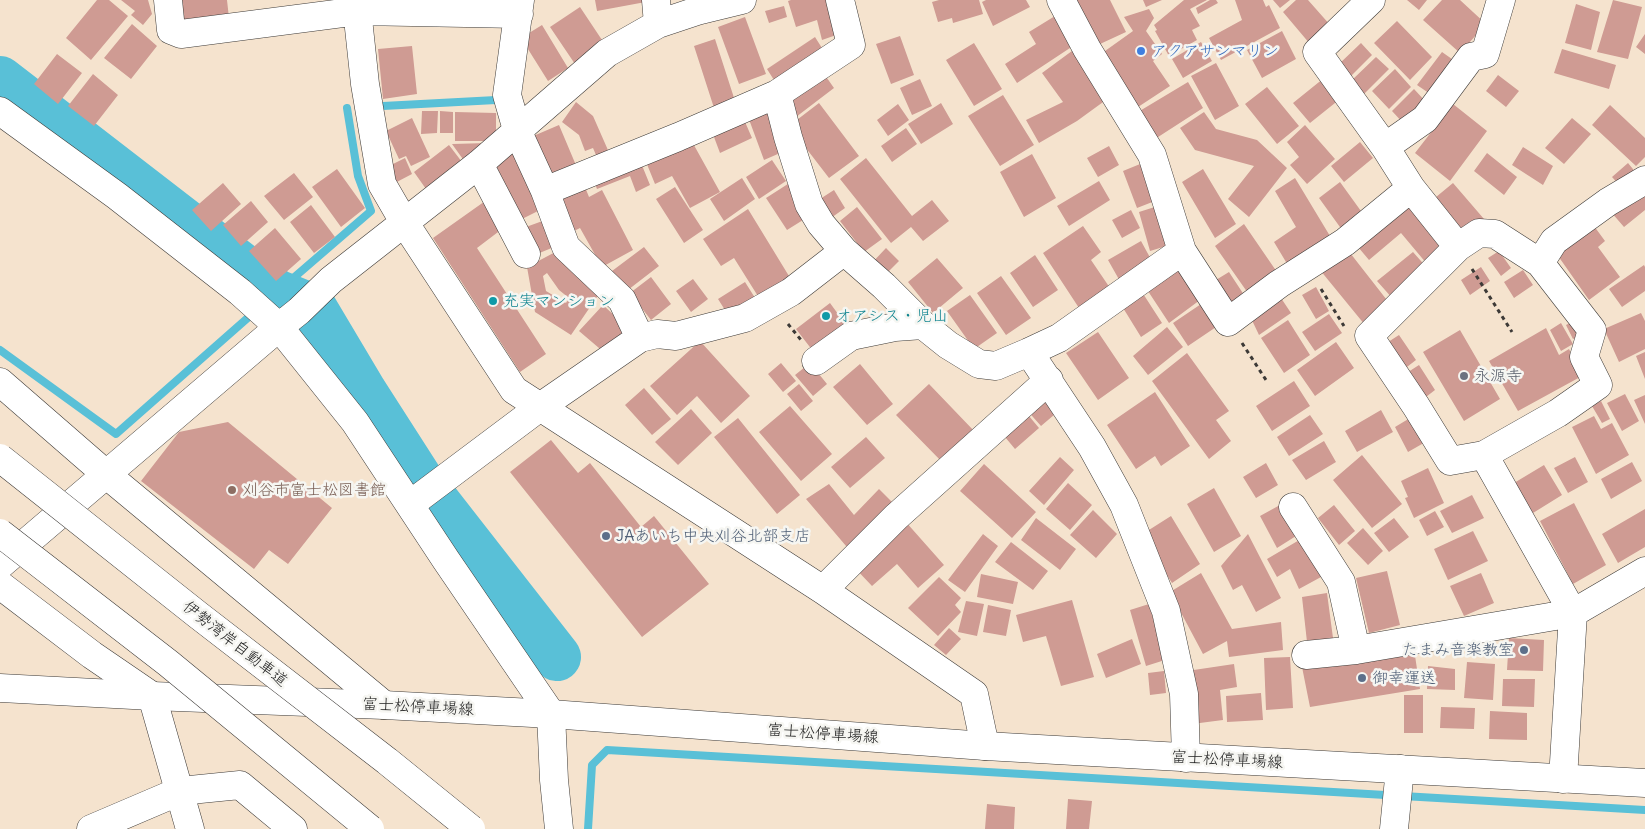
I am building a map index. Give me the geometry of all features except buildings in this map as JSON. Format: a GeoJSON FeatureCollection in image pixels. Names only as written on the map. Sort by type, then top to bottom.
{"type":"FeatureCollection","features":[{"type":"Feature","properties":{"kind":"main road"},"geometry":{"type":"LineString","coordinates":[[168,0],[171,30],[181,34],[357,6],[519,7],[507,95],[517,130],[545,190],[566,247],[622,300],[640,338]]}},
{"type":"Feature","properties":{"kind":"main road"},"geometry":{"type":"LineString","coordinates":[[0,565],[289,319],[331,280],[479,164],[606,53],[657,12],[697,11],[742,0]]}},
{"type":"Feature","properties":{"kind":"main road"},"geometry":{"type":"LineString","coordinates":[[545,190],[678,137],[777,94],[852,45],[840,0]]}},
{"type":"Feature","properties":{"kind":"main road"},"geometry":{"type":"LineString","coordinates":[[1062,0],[1087,49],[1152,155],[1182,251],[1228,322],[1279,284],[1345,242],[1411,188]]}},
{"type":"Feature","properties":{"kind":"main road"},"geometry":{"type":"LineString","coordinates":[[1371,0],[1317,52],[1385,147],[1411,188],[1458,247]]}},
{"type":"Feature","properties":{"kind":"main road"},"geometry":{"type":"LineString","coordinates":[[1385,147],[1425,119],[1471,57],[1485,54],[1501,0]]}},
{"type":"Feature","properties":{"kind":"main road"},"geometry":{"type":"LineString","coordinates":[[357,6],[365,84],[382,184],[404,222],[514,390],[823,590],[974,694],[985,746]]}},
{"type":"Feature","properties":{"kind":"main road"},"geometry":{"type":"LineString","coordinates":[[777,94],[809,204],[821,224],[844,251],[884,286],[923,325],[979,364],[996,366],[1058,338],[1182,251]]}},
{"type":"Feature","properties":{"kind":"main road"},"geometry":{"type":"LineString","coordinates":[[0,111],[117,196],[240,292],[289,319],[355,422],[414,498],[446,560],[551,714],[554,780],[559,829]]}},
{"type":"Feature","properties":{"kind":"main road"},"geometry":{"type":"LineString","coordinates":[[479,164],[526,254]]}},
{"type":"Feature","properties":{"kind":"main road"},"geometry":{"type":"LineString","coordinates":[[1540,263],[1554,241],[1608,202],[1645,180]]}},
{"type":"Feature","properties":{"kind":"main road"},"geometry":{"type":"LineString","coordinates":[[1478,233],[1494,234],[1540,263],[1592,330],[1584,357],[1598,385],[1558,413],[1484,455],[1450,461],[1400,381],[1369,336],[1458,247],[1478,233]]}},
{"type":"Feature","properties":{"kind":"main road"},"geometry":{"type":"LineString","coordinates":[[414,498],[540,406],[640,338],[657,334],[676,336],[745,318],[791,292],[844,251]]}},
{"type":"Feature","properties":{"kind":"main road"},"geometry":{"type":"LineString","coordinates":[[816,361],[850,336],[895,327],[923,325]]}},
{"type":"Feature","properties":{"kind":"main road"},"geometry":{"type":"LineString","coordinates":[[1029,352],[1092,447],[1124,505],[1166,611],[1184,694],[1186,758]]}},
{"type":"Feature","properties":{"kind":"main road"},"geometry":{"type":"LineString","coordinates":[[823,590],[896,517],[1049,380]]}},
{"type":"Feature","properties":{"kind":"main road"},"geometry":{"type":"LineString","coordinates":[[0,382],[107,475],[384,705]]}},
{"type":"Feature","properties":{"kind":"main road"},"geometry":{"type":"LineString","coordinates":[[1484,455],[1573,613],[1563,779]]}},
{"type":"Feature","properties":{"kind":"main road","name":"伊勢湾岸自動車道"},"geometry":{"type":"LineString","coordinates":[[0,458],[471,829]]}},
{"type":"Feature","properties":{"kind":"main road"},"geometry":{"type":"LineString","coordinates":[[1293,507],[1340,582],[1356,650]]}},
{"type":"Feature","properties":{"kind":"main road"},"geometry":{"type":"LineString","coordinates":[[0,532],[168,663],[370,829]]}},
{"type":"Feature","properties":{"kind":"main road"},"geometry":{"type":"LineString","coordinates":[[1306,655],[1356,650],[1573,613],[1645,571]]}},
{"type":"Feature","properties":{"kind":"main road"},"geometry":{"type":"LineString","coordinates":[[0,585],[92,655],[152,696],[190,829]]}},
{"type":"Feature","properties":{"kind":"main road","name":"富士松停車場線"},"geometry":{"type":"LineString","coordinates":[[0,688],[551,714],[985,746],[1186,758],[1397,796],[1563,779],[1645,783]]}},
{"type":"Feature","properties":{"kind":"main road"},"geometry":{"type":"LineString","coordinates":[[92,829],[180,791],[240,785],[293,829]]}},
{"type":"Feature","properties":{"kind":"path"},"geometry":{"type":"LineString","coordinates":[[1458,247],[1512,332]]}},
{"type":"Feature","properties":{"kind":"path"},"geometry":{"type":"LineString","coordinates":[[1307,266],[1358,347],[1369,336]]}},
{"type":"Feature","properties":{"kind":"path"},"geometry":{"type":"LineString","coordinates":[[772,302],[816,361]]}},
{"type":"Feature","properties":{"kind":"path"},"geometry":{"type":"LineString","coordinates":[[1228,322],[1266,380]]}},
{"type":"Feature","properties":{"kind":"waterway"},"geometry":{"type":"LineString","coordinates":[[0,80],[276,293],[313,308],[363,392],[422,484],[557,657]]}},
{"type":"Feature","properties":{"kind":"waterway"},"geometry":{"type":"LineString","coordinates":[[383,106],[496,100]]}},
{"type":"Feature","properties":{"kind":"waterway"},"geometry":{"type":"LineString","coordinates":[[0,350],[116,434],[371,211],[358,176],[347,108]]}},
{"type":"Feature","properties":{"kind":"waterway"},"geometry":{"type":"LineString","coordinates":[[588,829],[592,765],[607,750],[1645,810]]}},
{"type":"Feature","properties":{"kind":"place","name":"アクアサンマリン"},"geometry":{"type":"Point","coordinates":[1141,51]}},
{"type":"Feature","properties":{"kind":"place","name":"充実マンション"},"geometry":{"type":"Point","coordinates":[493,301]}},
{"type":"Feature","properties":{"kind":"place","name":"オアシス・児山"},"geometry":{"type":"Point","coordinates":[826,316]}},
{"type":"Feature","properties":{"kind":"place","name":"永源寺"},"geometry":{"type":"Point","coordinates":[1464,376]}},
{"type":"Feature","properties":{"kind":"place","name":"刈谷市富士松図書館"},"geometry":{"type":"Point","coordinates":[232,490]}},
{"type":"Feature","properties":{"kind":"place","name":"JAあいち中央刈谷北部支店"},"geometry":{"type":"Point","coordinates":[606,536]}},
{"type":"Feature","properties":{"kind":"place","name":"たまみ音楽教室"},"geometry":{"type":"Point","coordinates":[1524,650]}},
{"type":"Feature","properties":{"kind":"place","name":"御幸運送"},"geometry":{"type":"Point","coordinates":[1362,678]}}]}
